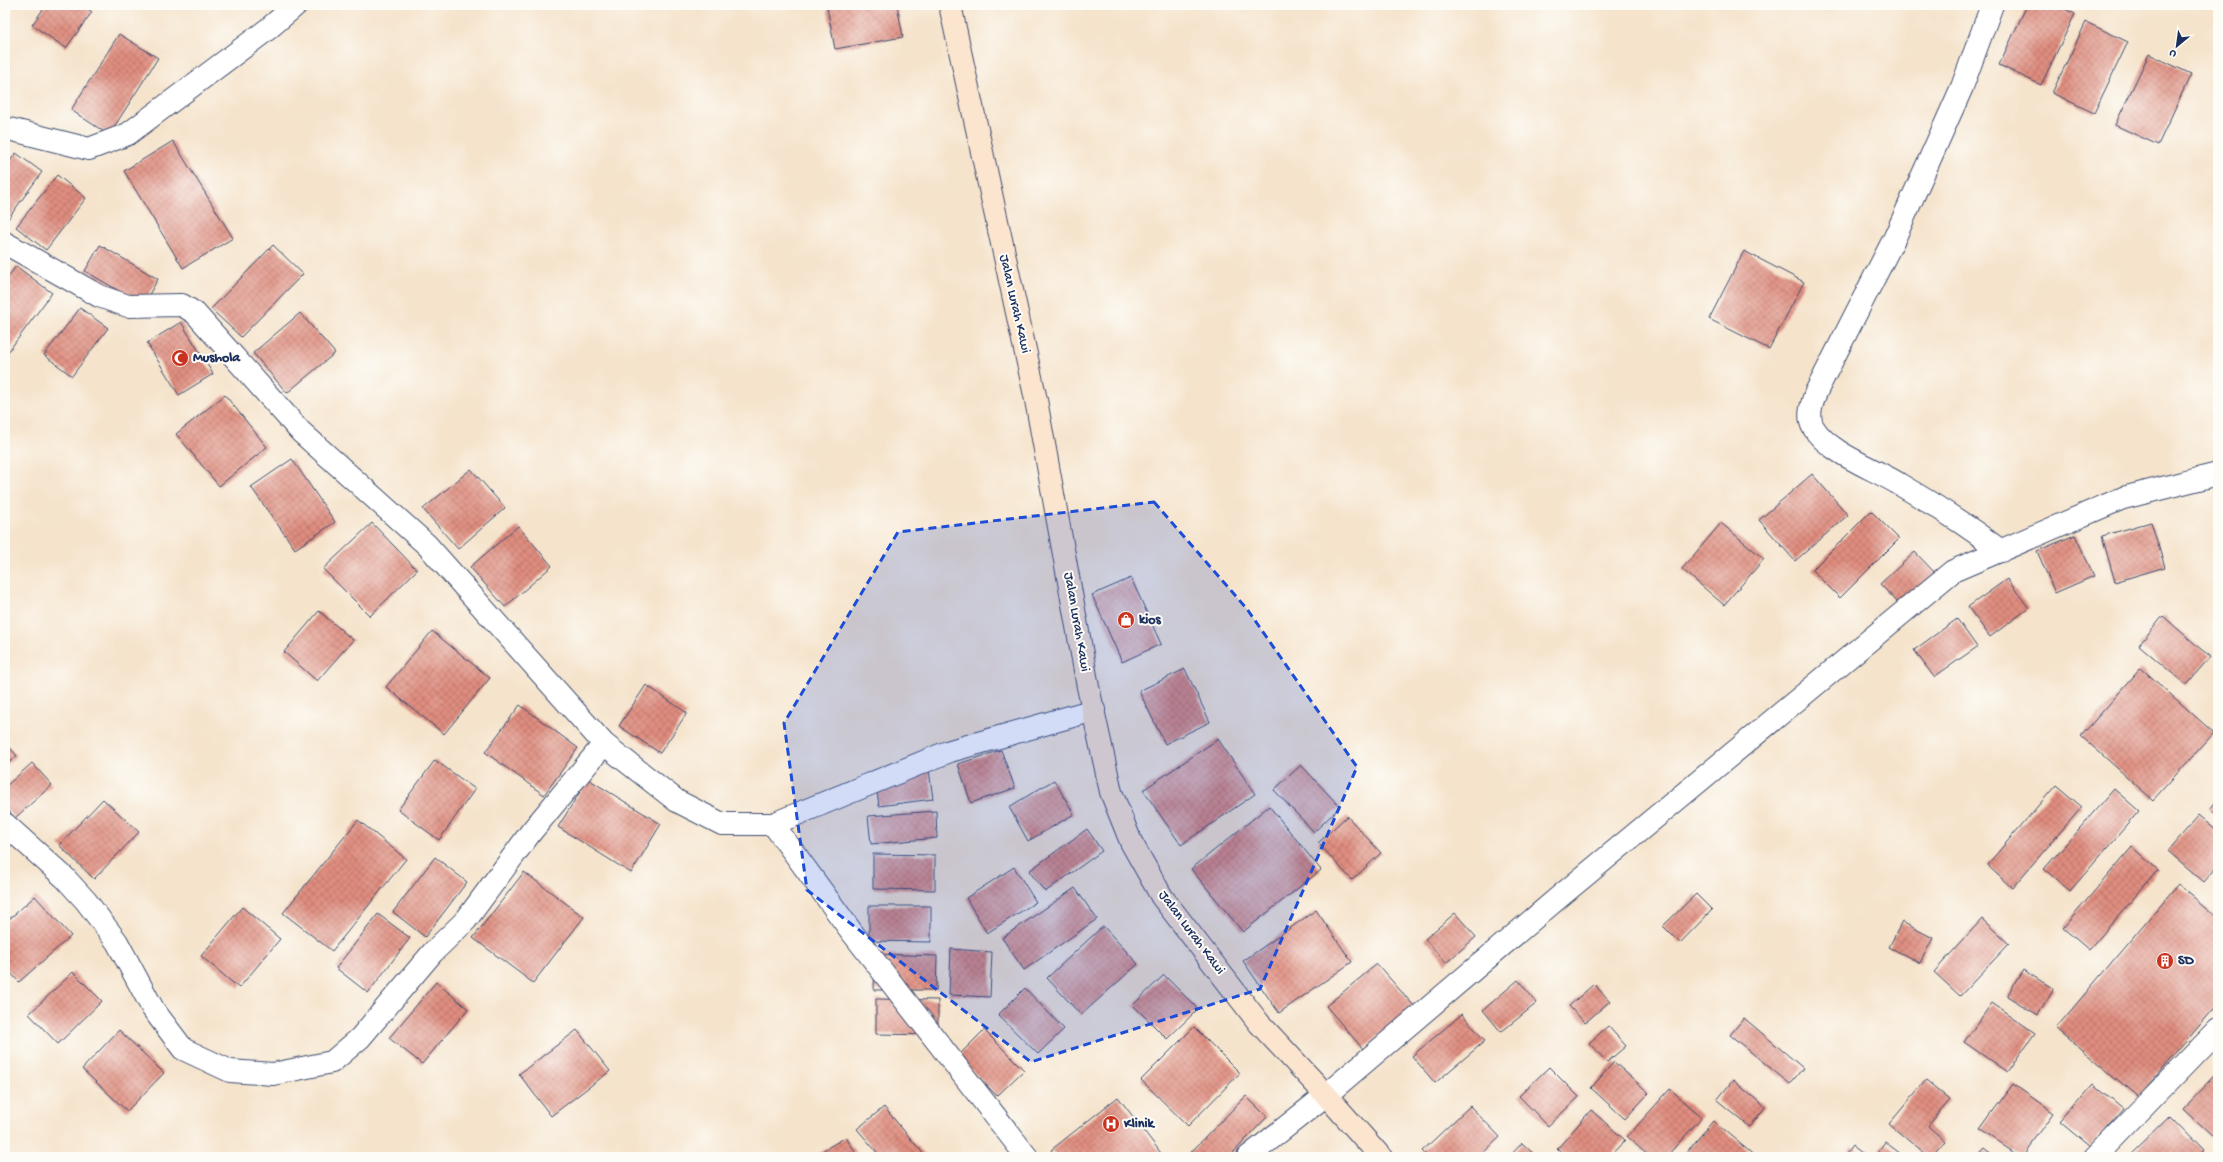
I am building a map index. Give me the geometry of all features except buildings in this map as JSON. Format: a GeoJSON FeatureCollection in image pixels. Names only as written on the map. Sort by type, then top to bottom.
{"type":"FeatureCollection","features":[{"type":"Feature","properties":{"kind":"street"},"geometry":{"type":"LineString","coordinates":[[5,128],[88,149],[128,134],[268,29],[296,5]]}},
{"type":"Feature","properties":{"kind":"street","name":"Jalan Lurah Kawi"},"geometry":{"type":"LineString","coordinates":[[950,5],[1036,400],[1088,687],[1110,792],[1131,842],[1162,897],[1259,1023],[1326,1094],[1381,1157]]}},
{"type":"Feature","properties":{"kind":"street"},"geometry":{"type":"LineString","coordinates":[[1992,5],[1962,87],[1895,237],[1816,392],[1810,408],[1813,426],[1821,438],[1841,452],[1898,483],[1965,523],[2001,551]]}},
{"type":"Feature","properties":{"kind":"street"},"geometry":{"type":"LineString","coordinates":[[5,243],[99,296],[128,306],[182,305],[195,313],[301,432],[427,545],[604,744],[677,801],[722,824],[772,824],[950,751],[1094,710]]}},
{"type":"Feature","properties":{"kind":"street"},"geometry":{"type":"LineString","coordinates":[[1248,1157],[1326,1094],[1558,898],[1953,572],[2123,498],[2218,474]]}},
{"type":"Feature","properties":{"kind":"street"},"geometry":{"type":"LineString","coordinates":[[5,824],[65,878],[86,901],[117,942],[153,1010],[183,1049],[230,1071],[273,1074],[332,1062],[360,1038],[390,1006],[433,952],[466,920],[531,832],[604,744]]}},
{"type":"Feature","properties":{"kind":"street"},"geometry":{"type":"LineString","coordinates":[[772,824],[856,938],[1027,1157]]}},
{"type":"Feature","properties":{"kind":"street"},"geometry":{"type":"LineString","coordinates":[[2094,1157],[2218,1030]]}},
{"type":"Feature","properties":{"kind":"highlighted area"},"geometry":{"type":"Polygon","coordinates":[[[1154,502],[1247,609],[1357,767],[1260,989],[1031,1062],[807,890],[784,723],[898,532],[1154,502]]]}},
{"type":"Feature","properties":{"kind":"place","name":"Mushola"},"geometry":{"type":"Point","coordinates":[180,358]}},
{"type":"Feature","properties":{"kind":"place","name":"kios"},"geometry":{"type":"Point","coordinates":[1126,620]}},
{"type":"Feature","properties":{"kind":"place","name":"SD"},"geometry":{"type":"Point","coordinates":[2165,961]}},
{"type":"Feature","properties":{"kind":"place","name":"Klinik"},"geometry":{"type":"Point","coordinates":[1111,1124]}}]}
